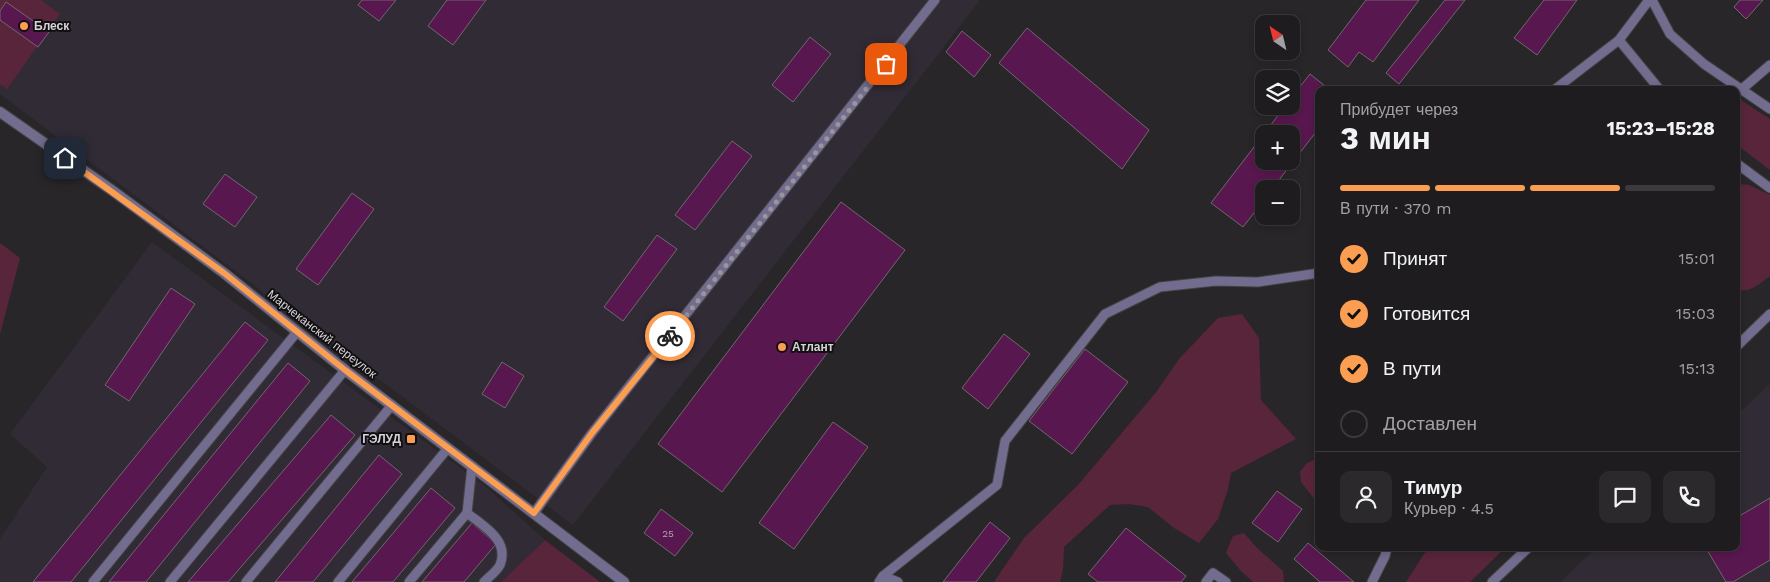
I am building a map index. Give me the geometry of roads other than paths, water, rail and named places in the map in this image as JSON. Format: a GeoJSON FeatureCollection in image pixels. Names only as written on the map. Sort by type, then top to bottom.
{"type":"FeatureCollection","features":[{"type":"Feature","properties":{"kind":"street","name":"Марчеканский переулок"},"geometry":{"type":"LineString","coordinates":[[0,112],[171,233],[345,370],[624,582]]}},
{"type":"Feature","properties":{"kind":"lane"},"geometry":{"type":"LineString","coordinates":[[534,513],[592,433],[935,0]]}},
{"type":"Feature","properties":{"kind":"lane"},"geometry":{"type":"LineString","coordinates":[[1559,86],[1619,40],[1651,0],[1670,34],[1704,64],[1737,86]]}},
{"type":"Feature","properties":{"kind":"lane"},"geometry":{"type":"LineString","coordinates":[[1619,40],[1657,86]]}},
{"type":"Feature","properties":{"kind":"lane"},"geometry":{"type":"LineString","coordinates":[[1770,65],[1742,89],[1770,109]]}},
{"type":"Feature","properties":{"kind":"lane"},"geometry":{"type":"LineString","coordinates":[[1740,166],[1770,188]]}},
{"type":"Feature","properties":{"kind":"lane"},"geometry":{"type":"LineString","coordinates":[[881,579],[998,485],[1005,441],[1105,314],[1160,287],[1216,281],[1258,282],[1315,274]]}},
{"type":"Feature","properties":{"kind":"lane"},"geometry":{"type":"LineString","coordinates":[[1740,343],[1770,314]]}},
{"type":"Feature","properties":{"kind":"lane"},"geometry":{"type":"LineString","coordinates":[[93,582],[297,332]]}},
{"type":"Feature","properties":{"kind":"lane"},"geometry":{"type":"LineString","coordinates":[[170,582],[345,370]]}},
{"type":"Feature","properties":{"kind":"lane"},"geometry":{"type":"LineString","coordinates":[[246,582],[392,405]]}},
{"type":"Feature","properties":{"kind":"lane"},"geometry":{"type":"LineString","coordinates":[[338,582],[448,448]]}},
{"type":"Feature","properties":{"kind":"lane"},"geometry":{"type":"LineString","coordinates":[[409,582],[467,513],[472,466]]}},
{"type":"Feature","properties":{"kind":"lane"},"geometry":{"type":"LineString","coordinates":[[467,513],[500,542],[503,552],[499,566],[484,582]]}},
{"type":"Feature","properties":{"kind":"lane"},"geometry":{"type":"LineString","coordinates":[[1372,582],[1386,551]]}},
{"type":"Feature","properties":{"kind":"lane"},"geometry":{"type":"LineString","coordinates":[[1492,582],[1525,551]]}},
{"type":"Feature","properties":{"kind":"lane"},"geometry":{"type":"LineString","coordinates":[[1206,582],[1214,573],[1226,582]]}},
{"type":"Feature","properties":{"kind":"lane"},"geometry":{"type":"LineString","coordinates":[[881,579],[898,582]]}},
{"type":"Feature","properties":{"kind":"place","name":"Блеск"},"geometry":{"type":"Point","coordinates":[24,26]}},
{"type":"Feature","properties":{"kind":"place","name":"Атлант"},"geometry":{"type":"Point","coordinates":[782,347]}},
{"type":"Feature","properties":{"kind":"place","name":"ГЭЛУД"},"geometry":{"type":"Point","coordinates":[411,439]}}]}
